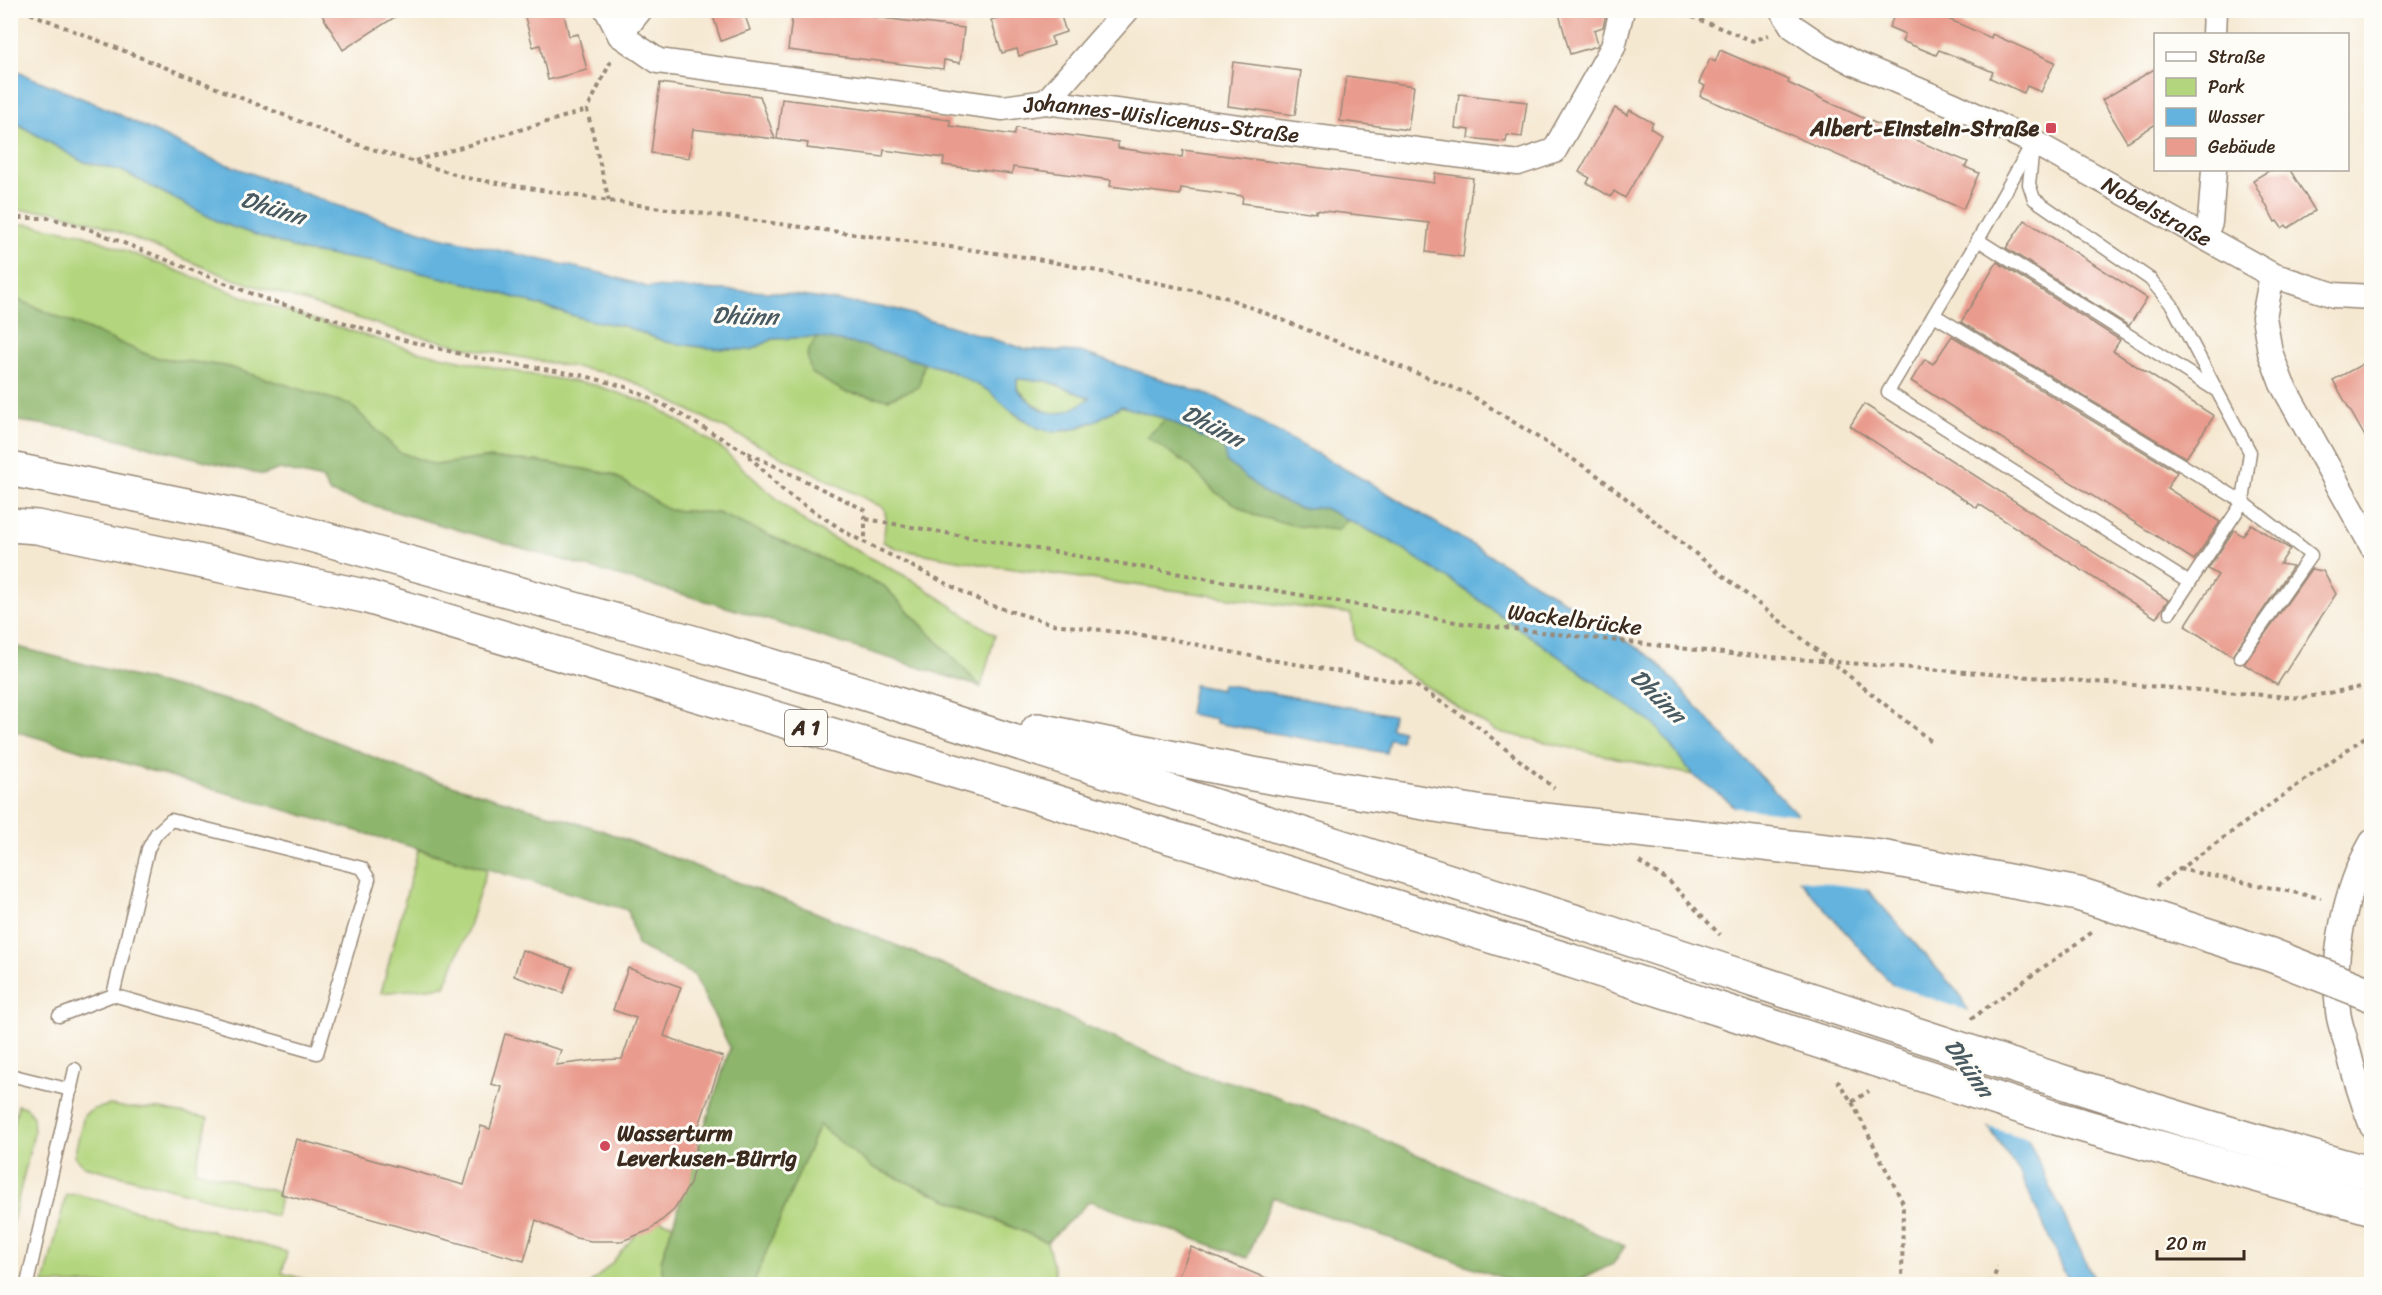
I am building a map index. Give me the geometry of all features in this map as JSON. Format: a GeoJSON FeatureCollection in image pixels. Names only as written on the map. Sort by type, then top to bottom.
{"type":"FeatureCollection","features":[{"type":"Feature","properties":{"kind":"highway","name":"A 1"},"geometry":{"type":"LineString","coordinates":[[10,469],[63,478],[254,519],[523,593],[866,694],[1580,923],[2047,1076],[2264,1144],[2372,1174]]}},
{"type":"Feature","properties":{"kind":"highway","name":"A 1"},"geometry":{"type":"LineString","coordinates":[[10,525],[37,527],[364,596],[1022,791],[1568,960],[2049,1116],[2372,1208]]}},
{"type":"Feature","properties":{"kind":"highway"},"geometry":{"type":"LineString","coordinates":[[866,694],[1247,773],[1483,813],[1881,857],[2078,894],[2271,955],[2372,995]]}},
{"type":"Feature","properties":{"kind":"street"},"geometry":{"type":"LineString","coordinates":[[607,10],[620,35],[640,10]]}},
{"type":"Feature","properties":{"kind":"street"},"geometry":{"type":"LineString","coordinates":[[1046,102],[1127,10]]}},
{"type":"Feature","properties":{"kind":"street","name":"Johannes-Wislicenus-Straße"},"geometry":{"type":"LineString","coordinates":[[620,35],[658,61],[1003,108],[1046,102],[1518,164],[1554,152],[1613,47],[1622,10]]}},
{"type":"Feature","properties":{"kind":"street"},"geometry":{"type":"LineString","coordinates":[[2214,33],[2215,10]]}},
{"type":"Feature","properties":{"kind":"street","name":"Nobelstraße"},"geometry":{"type":"LineString","coordinates":[[1787,18],[1820,45],[1854,63],[1954,105],[2033,142],[2272,275]]}},
{"type":"Feature","properties":{"kind":"street"},"geometry":{"type":"LineString","coordinates":[[2204,237],[2210,222],[2214,171]]}},
{"type":"Feature","properties":{"kind":"street"},"geometry":{"type":"LineString","coordinates":[[2372,297],[2334,295],[2272,275],[2264,317],[2270,352],[2282,384],[2372,546]]}},
{"type":"Feature","properties":{"kind":"street"},"geometry":{"type":"LineString","coordinates":[[2372,842],[2356,874],[2337,956],[2338,1012],[2356,1083],[2372,1126]]}},
{"type":"Feature","properties":{"kind":"lane"},"geometry":{"type":"LineString","coordinates":[[2033,142],[1888,392],[2188,582]]}},
{"type":"Feature","properties":{"kind":"lane"},"geometry":{"type":"LineString","coordinates":[[2033,142],[2030,184],[2034,199],[2150,279],[2172,305],[2250,452],[2243,502],[2170,612]]}},
{"type":"Feature","properties":{"kind":"lane"},"geometry":{"type":"LineString","coordinates":[[1978,240],[2217,391]]}},
{"type":"Feature","properties":{"kind":"lane"},"geometry":{"type":"LineString","coordinates":[[1934,315],[2243,502],[2311,555],[2240,657]]}},
{"type":"Feature","properties":{"kind":"lane"},"geometry":{"type":"LineString","coordinates":[[59,1016],[113,995],[316,1053],[369,879],[362,868],[171,820],[156,834],[148,849],[113,995]]}},
{"type":"Feature","properties":{"kind":"lane"},"geometry":{"type":"LineString","coordinates":[[27,1284],[75,1069]]}},
{"type":"Feature","properties":{"kind":"lane"},"geometry":{"type":"LineString","coordinates":[[10,1075],[70,1090]]}},
{"type":"Feature","properties":{"kind":"path"},"geometry":{"type":"LineString","coordinates":[[22,10],[356,144],[466,178],[609,201],[1032,258],[1222,296],[1469,394],[1593,472],[1932,742]]}},
{"type":"Feature","properties":{"kind":"path"},"geometry":{"type":"LineString","coordinates":[[1675,10],[1753,41],[1787,18]]}},
{"type":"Feature","properties":{"kind":"path"},"geometry":{"type":"LineString","coordinates":[[609,201],[587,110],[606,73],[620,35]]}},
{"type":"Feature","properties":{"kind":"path"},"geometry":{"type":"LineString","coordinates":[[412,161],[587,110]]}},
{"type":"Feature","properties":{"kind":"path"},"geometry":{"type":"LineString","coordinates":[[10,218],[50,219],[86,228],[265,299],[392,337],[473,357],[585,376],[626,387],[664,405],[744,451],[865,510],[865,542]]}},
{"type":"Feature","properties":{"kind":"path"},"geometry":{"type":"LineString","coordinates":[[744,451],[787,494],[865,542],[987,604],[1053,624],[1165,638],[1260,658],[1413,684],[1472,722],[1562,795]]}},
{"type":"Feature","properties":{"kind":"path","name":"Wackelbrücke"},"geometry":{"type":"LineString","coordinates":[[866,519],[1461,623],[1686,648],[1836,664],[2302,698],[2366,686],[2372,682]]}},
{"type":"Feature","properties":{"kind":"path"},"geometry":{"type":"LineString","coordinates":[[2151,889],[2372,732]]}},
{"type":"Feature","properties":{"kind":"path"},"geometry":{"type":"LineString","coordinates":[[1633,858],[1668,881],[1724,939]]}},
{"type":"Feature","properties":{"kind":"path"},"geometry":{"type":"LineString","coordinates":[[2178,868],[2348,903]]}},
{"type":"Feature","properties":{"kind":"path"},"geometry":{"type":"LineString","coordinates":[[1969,1020],[2094,931]]}},
{"type":"Feature","properties":{"kind":"path"},"geometry":{"type":"LineString","coordinates":[[1872,1089],[1852,1102],[1904,1203],[1902,1284]]}},
{"type":"Feature","properties":{"kind":"path"},"geometry":{"type":"LineString","coordinates":[[1991,1284],[1998,1267]]}},
{"type":"Feature","properties":{"kind":"green space"},"geometry":{"type":"Polygon","coordinates":[[[11,120],[81,161],[122,171],[221,223],[303,251],[373,262],[470,284],[588,320],[624,326],[666,342],[707,348],[751,350],[773,339],[816,337],[807,354],[845,392],[888,399],[919,387],[924,363],[965,378],[991,392],[1012,412],[1028,422],[1054,431],[1079,427],[1121,406],[1166,419],[1148,437],[1190,466],[1215,492],[1337,530],[1348,520],[1390,541],[1455,583],[1655,725],[1693,775],[1495,731],[1355,640],[1351,614],[985,565],[898,549],[883,542],[886,518],[884,508],[633,382],[606,373],[474,349],[402,332],[233,279],[99,224],[55,211],[11,210],[11,120]]]}},
{"type":"Feature","properties":{"kind":"green space"},"geometry":{"type":"Polygon","coordinates":[[[26,224],[80,233],[260,303],[416,351],[527,374],[595,385],[653,405],[720,447],[810,526],[911,579],[995,635],[981,687],[884,586],[718,513],[669,510],[612,474],[536,461],[484,458],[436,465],[399,453],[351,405],[225,366],[153,357],[11,297],[11,225],[26,224]]]}},
{"type":"Feature","properties":{"kind":"green space"},"geometry":{"type":"Polygon","coordinates":[[[11,297],[153,357],[225,366],[351,405],[399,452],[436,465],[484,458],[536,461],[612,474],[669,510],[718,513],[884,586],[981,687],[733,609],[330,493],[322,479],[280,469],[263,475],[82,430],[11,420],[11,297]]]}},
{"type":"Feature","properties":{"kind":"green space"},"geometry":{"type":"Polygon","coordinates":[[[816,337],[862,345],[924,363],[919,387],[888,399],[845,392],[811,373],[807,354],[816,337]]]}},
{"type":"Feature","properties":{"kind":"green space"},"geometry":{"type":"Polygon","coordinates":[[[1017,379],[1047,381],[1090,398],[1079,406],[1060,413],[1044,410],[1035,405],[1017,388],[1017,379]]]}},
{"type":"Feature","properties":{"kind":"green space"},"geometry":{"type":"Polygon","coordinates":[[[1166,419],[1225,448],[1298,508],[1324,508],[1348,520],[1338,530],[1297,526],[1253,515],[1215,492],[1190,466],[1147,437],[1166,419]]]}},
{"type":"Feature","properties":{"kind":"green space"},"geometry":{"type":"Polygon","coordinates":[[[10,645],[249,706],[412,773],[598,829],[805,908],[1000,988],[1198,1075],[1248,1086],[1318,1111],[1625,1246],[1613,1264],[1571,1284],[1520,1284],[1273,1197],[1247,1258],[1090,1201],[1047,1242],[872,1167],[819,1125],[753,1284],[664,1284],[661,1261],[730,1048],[694,975],[637,945],[628,910],[11,730],[10,645]]]}},
{"type":"Feature","properties":{"kind":"green space"},"geometry":{"type":"Polygon","coordinates":[[[418,850],[487,869],[469,926],[445,986],[381,993],[418,850]]]}},
{"type":"Feature","properties":{"kind":"green space"},"geometry":{"type":"Polygon","coordinates":[[[18,1105],[27,1108],[33,1117],[34,1133],[11,1228],[11,1135],[18,1105]]]}},
{"type":"Feature","properties":{"kind":"green space"},"geometry":{"type":"Polygon","coordinates":[[[110,1105],[160,1109],[208,1118],[195,1170],[277,1192],[280,1197],[276,1216],[84,1166],[74,1156],[84,1115],[94,1109],[110,1105]]]}},
{"type":"Feature","properties":{"kind":"green space"},"geometry":{"type":"Polygon","coordinates":[[[819,1125],[872,1167],[1047,1242],[1058,1284],[753,1284],[819,1125]]]}},
{"type":"Feature","properties":{"kind":"green space"},"geometry":{"type":"Polygon","coordinates":[[[76,1194],[287,1252],[282,1273],[321,1284],[44,1284],[66,1195],[76,1194]]]}},
{"type":"Feature","properties":{"kind":"green space"},"geometry":{"type":"Polygon","coordinates":[[[649,1218],[673,1224],[661,1261],[664,1284],[590,1284],[611,1264],[649,1218]]]}},
{"type":"Feature","properties":{"kind":"water","name":"Dhünn"},"geometry":{"type":"Polygon","coordinates":[[[10,69],[101,106],[207,157],[336,205],[440,237],[601,273],[647,287],[772,292],[895,309],[1025,349],[1080,352],[1217,398],[1377,487],[1581,611],[1654,659],[1735,749],[1852,872],[1960,995],[2096,1284],[2070,1284],[2021,1175],[1896,989],[1730,802],[1693,775],[1655,725],[1455,583],[1390,541],[1324,508],[1298,508],[1265,493],[1226,461],[1224,448],[1166,419],[1121,406],[1097,420],[1073,429],[1053,432],[1038,428],[1011,411],[989,391],[949,370],[862,345],[816,337],[773,339],[751,350],[707,348],[666,342],[624,326],[588,320],[470,284],[373,262],[303,251],[221,223],[122,171],[81,161],[11,120],[10,69]],[[1017,379],[1017,389],[1035,405],[1051,413],[1068,411],[1090,398],[1047,381],[1017,379]]]}},
{"type":"Feature","properties":{"kind":"water"},"geometry":{"type":"Polygon","coordinates":[[[1222,684],[1393,715],[1391,728],[1402,731],[1400,741],[1389,739],[1386,753],[1216,723],[1216,719],[1189,714],[1194,685],[1221,690],[1222,684]]]}},
{"type":"Feature","properties":{"kind":"pier"},"geometry":{"type":"Polygon","coordinates":[[[1730,807],[1802,815],[1871,889],[1794,879],[1730,807]]]}},
{"type":"Feature","properties":{"kind":"pier"},"geometry":{"type":"Polygon","coordinates":[[[1886,983],[1971,1012],[2032,1140],[1982,1125],[1940,1056],[1886,983]]]}},
{"type":"Feature","properties":{"kind":"building"},"geometry":{"type":"Polygon","coordinates":[[[319,10],[406,10],[343,50],[319,10]]]}},
{"type":"Feature","properties":{"kind":"building"},"geometry":{"type":"Polygon","coordinates":[[[523,10],[563,10],[569,36],[578,34],[587,70],[548,80],[540,45],[533,47],[523,10]]]}},
{"type":"Feature","properties":{"kind":"building"},"geometry":{"type":"Polygon","coordinates":[[[711,10],[743,10],[750,30],[721,41],[711,10]]]}},
{"type":"Feature","properties":{"kind":"building"},"geometry":{"type":"Polygon","coordinates":[[[793,10],[875,10],[874,17],[964,28],[960,63],[944,60],[943,69],[788,50],[793,10]]]}},
{"type":"Feature","properties":{"kind":"building"},"geometry":{"type":"Polygon","coordinates":[[[1021,10],[1059,10],[1066,32],[1051,37],[1054,45],[1019,56],[1017,49],[1002,53],[991,20],[1021,10]]]}},
{"type":"Feature","properties":{"kind":"building"},"geometry":{"type":"Polygon","coordinates":[[[1558,10],[1607,10],[1603,27],[1594,30],[1597,46],[1570,54],[1558,10]]]}},
{"type":"Feature","properties":{"kind":"building"},"geometry":{"type":"Polygon","coordinates":[[[1897,10],[1928,10],[1991,38],[1992,34],[2055,62],[2041,92],[2027,86],[2024,93],[1990,78],[1993,72],[1972,63],[1939,50],[1936,55],[1902,41],[1905,34],[1889,27],[1897,10]]]}},
{"type":"Feature","properties":{"kind":"building"},"geometry":{"type":"Polygon","coordinates":[[[1720,50],[1789,80],[1788,83],[1861,117],[1968,162],[1965,167],[1979,173],[1963,209],[1700,96],[1705,86],[1699,83],[1710,59],[1715,62],[1720,50]]]}},
{"type":"Feature","properties":{"kind":"building"},"geometry":{"type":"Polygon","coordinates":[[[1233,62],[1301,71],[1295,115],[1228,106],[1233,62]]]}},
{"type":"Feature","properties":{"kind":"building"},"geometry":{"type":"Polygon","coordinates":[[[2154,69],[2154,125],[2127,142],[2102,100],[2154,69]]]}},
{"type":"Feature","properties":{"kind":"building"},"geometry":{"type":"Polygon","coordinates":[[[1346,76],[1414,86],[1408,130],[1340,121],[1346,76]]]}},
{"type":"Feature","properties":{"kind":"building"},"geometry":{"type":"Polygon","coordinates":[[[660,83],[760,96],[775,139],[693,129],[689,158],[651,153],[660,83]]]}},
{"type":"Feature","properties":{"kind":"building"},"geometry":{"type":"Polygon","coordinates":[[[1459,94],[1527,102],[1522,137],[1507,135],[1506,142],[1469,138],[1470,130],[1455,128],[1459,94]]]}},
{"type":"Feature","properties":{"kind":"building"},"geometry":{"type":"Polygon","coordinates":[[[782,99],[950,120],[950,126],[1014,135],[1016,128],[1118,142],[1118,148],[1182,157],[1183,150],[1434,183],[1435,173],[1473,178],[1463,257],[1426,252],[1429,223],[1316,210],[1316,213],[1242,203],[1243,196],[1181,188],[1180,195],[1110,186],[1111,180],[1013,167],[1012,174],[943,165],[944,158],[884,150],[883,157],[807,148],[808,143],[777,139],[782,99]]]}},
{"type":"Feature","properties":{"kind":"building"},"geometry":{"type":"Polygon","coordinates":[[[1615,108],[1627,115],[1630,110],[1653,123],[1650,128],[1661,135],[1625,198],[1614,191],[1611,197],[1587,183],[1590,178],[1579,172],[1615,108]]]}},
{"type":"Feature","properties":{"kind":"building"},"geometry":{"type":"Polygon","coordinates":[[[2268,171],[2291,171],[2315,211],[2288,228],[2286,225],[2282,228],[2277,221],[2275,222],[2253,180],[2268,171]]]}},
{"type":"Feature","properties":{"kind":"building"},"geometry":{"type":"Polygon","coordinates":[[[2025,220],[2147,298],[2129,326],[2006,248],[2025,220]]]}},
{"type":"Feature","properties":{"kind":"building"},"geometry":{"type":"Polygon","coordinates":[[[1997,262],[2120,340],[2113,351],[2214,416],[2186,458],[1961,322],[1997,262]]]}},
{"type":"Feature","properties":{"kind":"building"},"geometry":{"type":"Polygon","coordinates":[[[1952,336],[2177,472],[2167,488],[2220,522],[2194,560],[1911,381],[1925,359],[1933,364],[1952,336]]]}},
{"type":"Feature","properties":{"kind":"building"},"geometry":{"type":"Polygon","coordinates":[[[2372,359],[2372,449],[2333,380],[2372,359]]]}},
{"type":"Feature","properties":{"kind":"building"},"geometry":{"type":"Polygon","coordinates":[[[1864,404],[2168,600],[2156,618],[1979,504],[1977,508],[1850,426],[1864,404]]]}},
{"type":"Feature","properties":{"kind":"building"},"geometry":{"type":"Polygon","coordinates":[[[2251,524],[2290,549],[2280,564],[2293,566],[2232,656],[2185,626],[2218,575],[2208,569],[2234,530],[2243,536],[2251,524]]]}},
{"type":"Feature","properties":{"kind":"building"},"geometry":{"type":"Polygon","coordinates":[[[2311,569],[2323,571],[2336,594],[2277,685],[2244,664],[2311,569]]]}},
{"type":"Feature","properties":{"kind":"building"},"geometry":{"type":"Polygon","coordinates":[[[522,950],[572,967],[563,993],[514,976],[522,950]]]}},
{"type":"Feature","properties":{"kind":"building"},"geometry":{"type":"Polygon","coordinates":[[[628,968],[681,987],[664,1036],[723,1057],[696,1134],[697,1154],[690,1184],[674,1210],[650,1230],[622,1241],[591,1241],[576,1238],[536,1220],[524,1261],[281,1194],[296,1139],[464,1185],[481,1126],[490,1129],[502,1087],[491,1084],[505,1034],[561,1050],[556,1065],[622,1059],[636,1018],[613,1010],[628,968]]]}},
{"type":"Feature","properties":{"kind":"building"},"geometry":{"type":"Polygon","coordinates":[[[1191,1247],[1280,1284],[1175,1284],[1191,1247]]]}},
{"type":"Feature","properties":{"kind":"place","name":"Albert-Einstein-Straße"},"geometry":{"type":"Point","coordinates":[2051,128]}},
{"type":"Feature","properties":{"kind":"place","name":"Wasserturm Leverkusen-Bürrig"},"geometry":{"type":"Point","coordinates":[605,1146]}}]}
